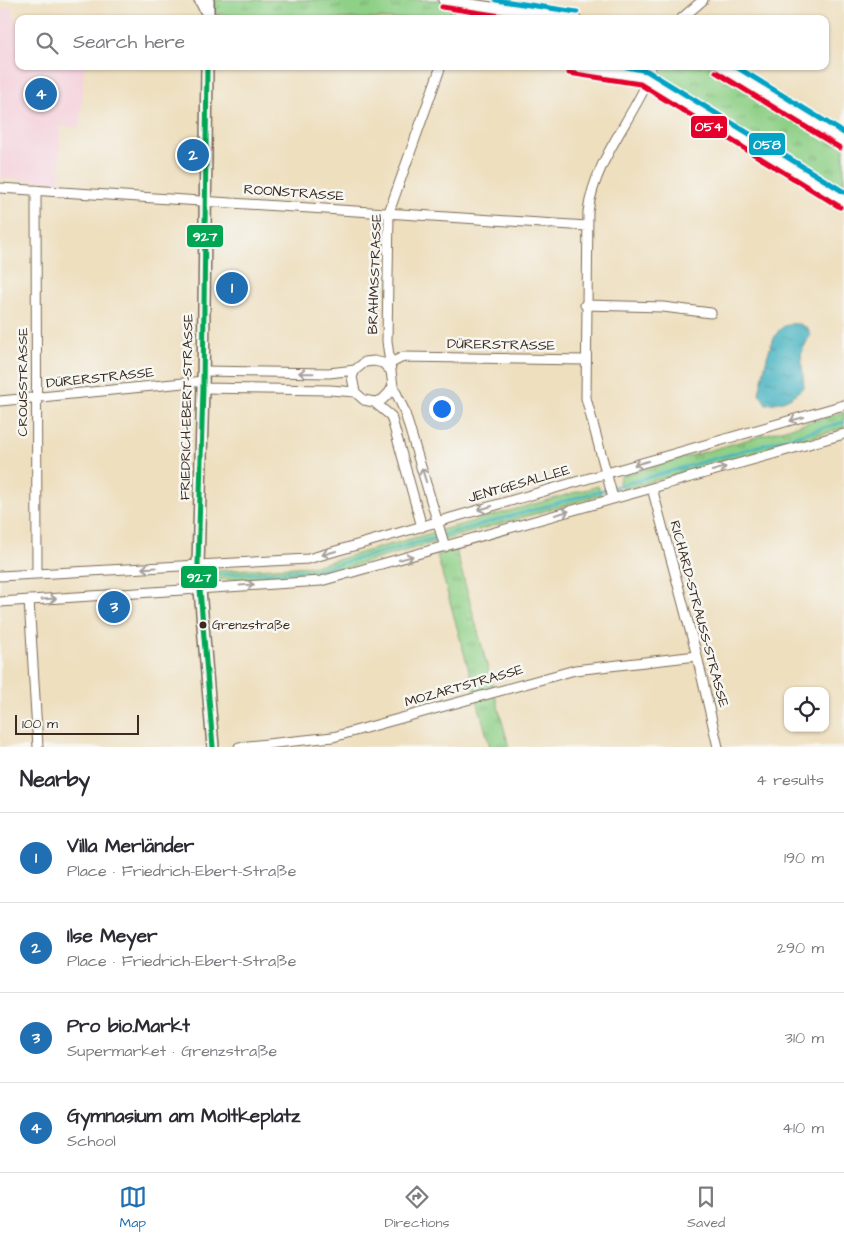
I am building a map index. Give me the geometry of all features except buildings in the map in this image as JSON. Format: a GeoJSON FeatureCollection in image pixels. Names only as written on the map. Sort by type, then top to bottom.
{"type":"FeatureCollection","features":[{"type":"Feature","properties":{"kind":"street"},"geometry":{"type":"LineString","coordinates":[[199,0],[206,15]]}},
{"type":"Feature","properties":{"kind":"street"},"geometry":{"type":"LineString","coordinates":[[208,0],[208,15]]}},
{"type":"Feature","properties":{"kind":"street"},"geometry":{"type":"LineString","coordinates":[[443,0],[549,15]]}},
{"type":"Feature","properties":{"kind":"street"},"geometry":{"type":"LineString","coordinates":[[686,15],[703,0]]}},
{"type":"Feature","properties":{"kind":"street"},"geometry":{"type":"LineString","coordinates":[[459,15],[463,2]]}},
{"type":"Feature","properties":{"kind":"street","name":"FRIEDRICH-EBERT-STRASSE"},"geometry":{"type":"LineString","coordinates":[[207,70],[198,588],[213,747]]}},
{"type":"Feature","properties":{"kind":"street","name":"BRAHMSSTRASSE"},"geometry":{"type":"LineString","coordinates":[[390,368],[387,341],[389,212],[440,70]]}},
{"type":"Feature","properties":{"kind":"street"},"geometry":{"type":"LineString","coordinates":[[600,70],[638,75],[648,80],[844,201]]}},
{"type":"Feature","properties":{"kind":"street"},"geometry":{"type":"LineString","coordinates":[[612,498],[586,398],[585,305],[589,201],[599,172],[648,80],[650,70]]}},
{"type":"Feature","properties":{"kind":"street"},"geometry":{"type":"LineString","coordinates":[[727,70],[844,142]]}},
{"type":"Feature","properties":{"kind":"street","name":"ROONSTRASSE"},"geometry":{"type":"LineString","coordinates":[[0,188],[587,226]]}},
{"type":"Feature","properties":{"kind":"street","name":"CROUSSTRASSE"},"geometry":{"type":"LineString","coordinates":[[36,190],[37,574]]}},
{"type":"Feature","properties":{"kind":"street"},"geometry":{"type":"LineString","coordinates":[[585,305],[663,307],[711,313]]}},
{"type":"Feature","properties":{"kind":"street","name":"DÜRERSTRASSE"},"geometry":{"type":"LineString","coordinates":[[390,368],[403,357],[585,360]]}},
{"type":"Feature","properties":{"kind":"street"},"geometry":{"type":"LineString","coordinates":[[393,386],[382,400],[374,402],[364,400],[355,392],[352,383],[355,370],[365,362],[374,361],[390,368],[393,386],[404,410],[446,547]]}},
{"type":"Feature","properties":{"kind":"street","name":"DÜRERSTRASSE"},"geometry":{"type":"LineString","coordinates":[[0,401],[37,399],[203,380],[355,370]]}},
{"type":"Feature","properties":{"kind":"street","name":"DÜRERSTRASSE"},"geometry":{"type":"LineString","coordinates":[[203,380],[355,392]]}},
{"type":"Feature","properties":{"kind":"street"},"geometry":{"type":"LineString","coordinates":[[374,402],[391,416],[422,527]]}},
{"type":"Feature","properties":{"kind":"street","name":"JENTGESALLEE"},"geometry":{"type":"LineString","coordinates":[[198,565],[308,559],[844,405]]}},
{"type":"Feature","properties":{"kind":"street"},"geometry":{"type":"LineString","coordinates":[[0,602],[321,581],[844,434]]}},
{"type":"Feature","properties":{"kind":"street","name":"RICHARD-STRAUSS-STRASSE"},"geometry":{"type":"LineString","coordinates":[[652,488],[697,656],[718,747]]}},
{"type":"Feature","properties":{"kind":"street"},"geometry":{"type":"LineString","coordinates":[[0,576],[198,565]]}},
{"type":"Feature","properties":{"kind":"street"},"geometry":{"type":"LineString","coordinates":[[29,600],[38,747]]}},
{"type":"Feature","properties":{"kind":"street","name":"MOZARTSTRASSE"},"geometry":{"type":"LineString","coordinates":[[238,747],[334,737],[575,670],[697,656]]}},
{"type":"Feature","properties":{"kind":"shaded area"},"geometry":{"type":"Polygon","coordinates":[[[9,6],[15,15],[15,70],[84,70],[80,127],[60,127],[60,183],[0,178],[0,8],[2,11],[9,6]]]}},
{"type":"Feature","properties":{"kind":"green space"},"geometry":{"type":"Polygon","coordinates":[[[193,0],[454,0],[450,15],[201,15],[193,0]]]}},
{"type":"Feature","properties":{"kind":"green space"},"geometry":{"type":"Polygon","coordinates":[[[466,10],[499,15],[464,15],[466,10]]]}},
{"type":"Feature","properties":{"kind":"green space"},"geometry":{"type":"Polygon","coordinates":[[[657,70],[719,70],[844,147],[844,196],[654,78],[657,70]]]}},
{"type":"Feature","properties":{"kind":"green space"},"geometry":{"type":"Polygon","coordinates":[[[844,412],[844,428],[628,488],[622,488],[619,482],[620,476],[844,412]]]}},
{"type":"Feature","properties":{"kind":"green space"},"geometry":{"type":"Polygon","coordinates":[[[598,486],[601,495],[317,576],[211,580],[211,571],[314,566],[598,486]]]}},
{"type":"Feature","properties":{"kind":"green space"},"geometry":{"type":"Polygon","coordinates":[[[456,550],[509,747],[490,747],[437,555],[456,550]]]}},
{"type":"Feature","properties":{"kind":"water"},"geometry":{"type":"Polygon","coordinates":[[[788,324],[799,324],[808,328],[810,335],[801,353],[804,386],[787,399],[766,404],[759,393],[771,345],[781,329],[788,324]]]}},
{"type":"Feature","properties":{"kind":"waterway"},"geometry":{"type":"LineString","coordinates":[[444,535],[844,422]]}},
{"type":"Feature","properties":{"kind":"waterway"},"geometry":{"type":"LineString","coordinates":[[214,575],[315,570],[439,537]]}},
{"type":"Feature","properties":{"kind":"transit line","name":"058"},"geometry":{"type":"LineString","coordinates":[[496,0],[577,12]]}},
{"type":"Feature","properties":{"kind":"transit line","name":"054"},"geometry":{"type":"LineString","coordinates":[[442,7],[495,15]]}},
{"type":"Feature","properties":{"kind":"transit line","name":"927"},"geometry":{"type":"LineString","coordinates":[[207,70],[203,388],[198,565],[213,747]]}},
{"type":"Feature","properties":{"kind":"transit line","name":"058"},"geometry":{"type":"LineString","coordinates":[[642,70],[647,71],[844,192]]}},
{"type":"Feature","properties":{"kind":"transit line","name":"058"},"geometry":{"type":"LineString","coordinates":[[742,70],[844,133]]}},
{"type":"Feature","properties":{"kind":"transit line","name":"054"},"geometry":{"type":"LineString","coordinates":[[716,72],[840,148]]}},
{"type":"Feature","properties":{"kind":"transit line","name":"054"},"geometry":{"type":"LineString","coordinates":[[569,73],[640,84],[840,207]]}},
{"type":"Feature","properties":{"kind":"place","name":"Gymnasium am Moltkeplatz"},"geometry":{"type":"Point","coordinates":[41,94]}},
{"type":"Feature","properties":{"kind":"place","name":"Ilse Meyer"},"geometry":{"type":"Point","coordinates":[193,155]}},
{"type":"Feature","properties":{"kind":"place","name":"Villa Merländer"},"geometry":{"type":"Point","coordinates":[232,288]}},
{"type":"Feature","properties":{"kind":"place","name":"Pro bio.Markt"},"geometry":{"type":"Point","coordinates":[114,607]}},
{"type":"Feature","properties":{"kind":"place","name":"Grenzstraße"},"geometry":{"type":"Point","coordinates":[203,625]}}]}
